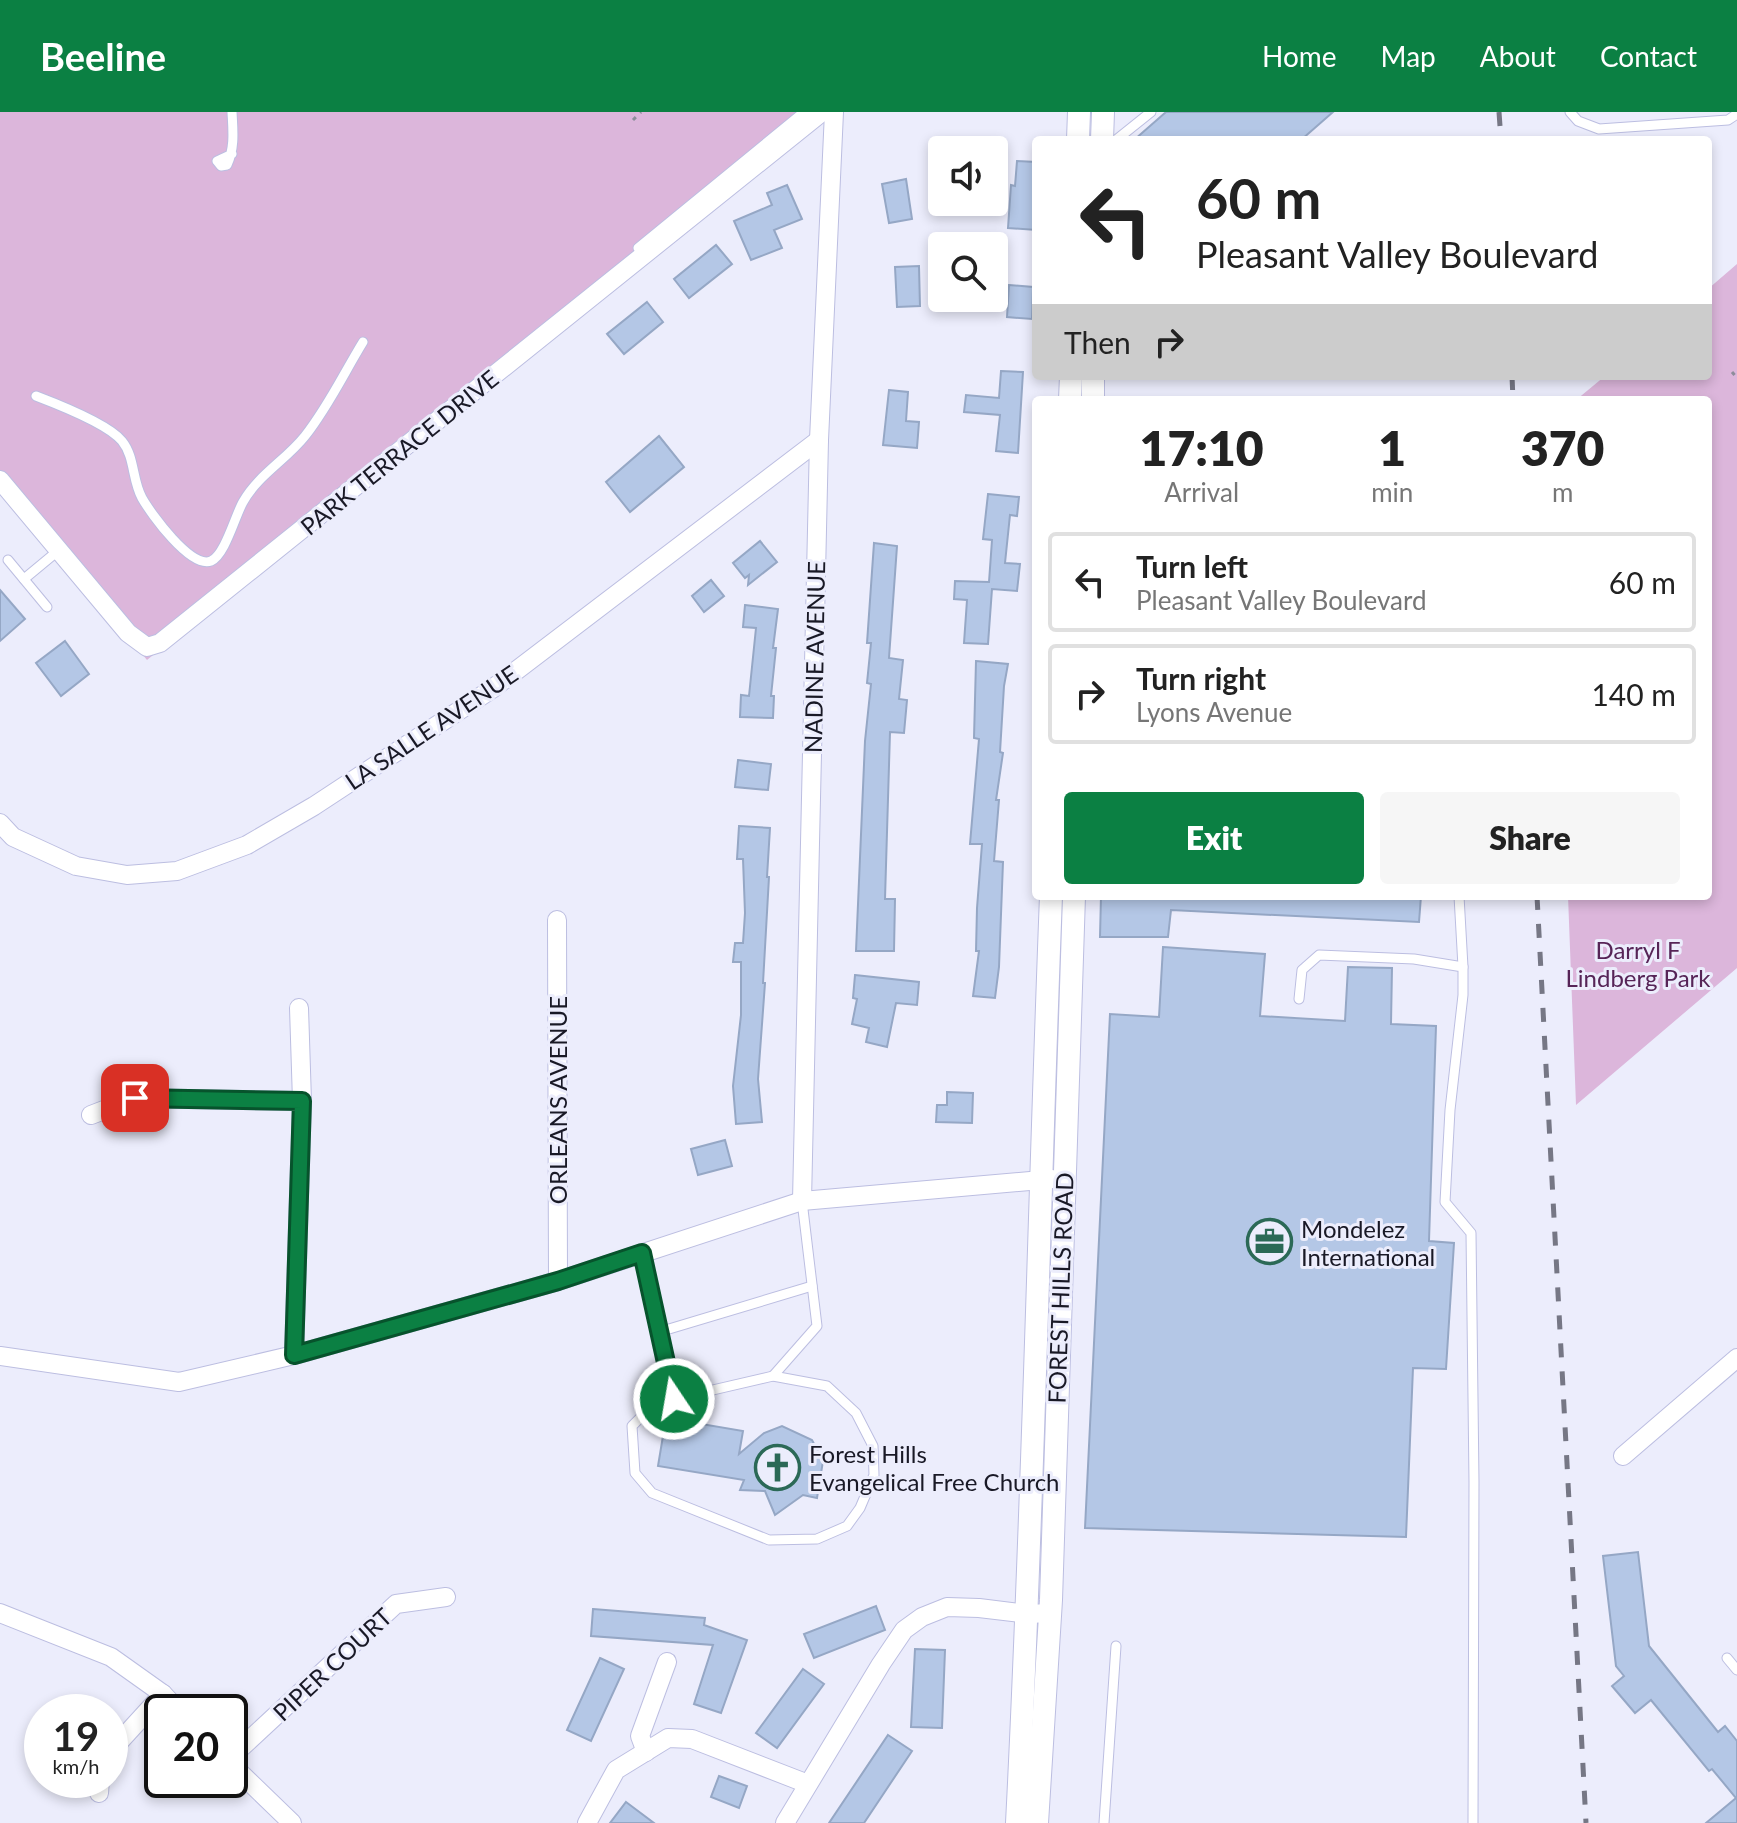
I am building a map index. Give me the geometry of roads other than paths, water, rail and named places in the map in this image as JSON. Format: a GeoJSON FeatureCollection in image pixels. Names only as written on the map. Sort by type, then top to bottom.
{"type":"FeatureCollection","features":[{"type":"Feature","properties":{"kind":"street","name":"PARK TERRACE DRIVE"},"geometry":{"type":"LineString","coordinates":[[0,480],[128,633],[147,647],[160,643],[822,112]]}},
{"type":"Feature","properties":{"kind":"street","name":"NADINE AVENUE"},"geometry":{"type":"LineString","coordinates":[[802,1201],[819,440],[834,112]]}},
{"type":"Feature","properties":{"kind":"street"},"geometry":{"type":"LineString","coordinates":[[1078,136],[1079,112]]}},
{"type":"Feature","properties":{"kind":"street"},"geometry":{"type":"LineString","coordinates":[[1103,112],[1113,136]]}},
{"type":"Feature","properties":{"kind":"street","name":"LA SALLE AVENUE"},"geometry":{"type":"LineString","coordinates":[[0,823],[13,837],[76,866],[127,875],[177,871],[247,845],[314,806],[492,689],[819,440]]}},
{"type":"Feature","properties":{"kind":"street","name":"FOREST HILLS ROAD"},"geometry":{"type":"LineString","coordinates":[[1037,1823],[1040,1180],[1051,900]]}},
{"type":"Feature","properties":{"kind":"street","name":"FOREST HILLS ROAD"},"geometry":{"type":"LineString","coordinates":[[1017,1823],[1039,1613],[1063,1178],[1074,900]]}},
{"type":"Feature","properties":{"kind":"street","name":"ORLEANS AVENUE"},"geometry":{"type":"LineString","coordinates":[[557,920],[558,1281]]}},
{"type":"Feature","properties":{"kind":"street"},"geometry":{"type":"LineString","coordinates":[[294,1355],[302,1101],[299,1008]]}},
{"type":"Feature","properties":{"kind":"street"},"geometry":{"type":"LineString","coordinates":[[91,1115],[135,1098],[302,1101]]}},
{"type":"Feature","properties":{"kind":"street"},"geometry":{"type":"LineString","coordinates":[[0,1356],[179,1382],[294,1355],[558,1281],[802,1201],[1063,1178]]}},
{"type":"Feature","properties":{"kind":"street"},"geometry":{"type":"LineString","coordinates":[[1623,1456],[1737,1358]]}},
{"type":"Feature","properties":{"kind":"street","name":"PIPER COURT"},"geometry":{"type":"LineString","coordinates":[[248,1743],[396,1604],[446,1597]]}},
{"type":"Feature","properties":{"kind":"street"},"geometry":{"type":"LineString","coordinates":[[785,1823],[904,1630],[922,1617],[947,1607],[1039,1613]]}},
{"type":"Feature","properties":{"kind":"street"},"geometry":{"type":"LineString","coordinates":[[0,1613],[111,1657],[163,1694]]}},
{"type":"Feature","properties":{"kind":"street"},"geometry":{"type":"LineString","coordinates":[[646,1752],[640,1736],[667,1662]]}},
{"type":"Feature","properties":{"kind":"street"},"geometry":{"type":"LineString","coordinates":[[128,1732],[144,1715]]}},
{"type":"Feature","properties":{"kind":"street"},"geometry":{"type":"LineString","coordinates":[[587,1823],[616,1770],[668,1738],[692,1739],[808,1784]]}},
{"type":"Feature","properties":{"kind":"street"},"geometry":{"type":"LineString","coordinates":[[248,1778],[292,1823]]}},
{"type":"Feature","properties":{"kind":"lane"},"geometry":{"type":"LineString","coordinates":[[232,112],[232,154]]}},
{"type":"Feature","properties":{"kind":"lane"},"geometry":{"type":"LineString","coordinates":[[0,468],[139,636],[148,643],[160,640],[804,112]]}},
{"type":"Feature","properties":{"kind":"lane"},"geometry":{"type":"LineString","coordinates":[[1118,136],[1151,112]]}},
{"type":"Feature","properties":{"kind":"lane"},"geometry":{"type":"LineString","coordinates":[[1570,112],[1578,121],[1599,129],[1728,120],[1737,114]]}},
{"type":"Feature","properties":{"kind":"lane"},"geometry":{"type":"LineString","coordinates":[[36,396],[61,405],[121,440],[130,456],[142,498],[178,544],[198,561],[205,562],[217,556],[252,488],[304,437],[363,342]]}},
{"type":"Feature","properties":{"kind":"lane"},"geometry":{"type":"LineString","coordinates":[[24,579],[59,550]]}},
{"type":"Feature","properties":{"kind":"lane"},"geometry":{"type":"LineString","coordinates":[[8,560],[47,607]]}},
{"type":"Feature","properties":{"kind":"lane"},"geometry":{"type":"LineString","coordinates":[[1459,900],[1463,995],[1450,1110],[1445,1202],[1471,1233],[1473,1823]]}},
{"type":"Feature","properties":{"kind":"lane"},"geometry":{"type":"LineString","coordinates":[[1299,999],[1302,970],[1319,955],[1414,959],[1463,967]]}},
{"type":"Feature","properties":{"kind":"lane"},"geometry":{"type":"LineString","coordinates":[[773,1376],[817,1326],[802,1201]]}},
{"type":"Feature","properties":{"kind":"lane"},"geometry":{"type":"LineString","coordinates":[[642,1253],[674,1399]]}},
{"type":"Feature","properties":{"kind":"lane"},"geometry":{"type":"LineString","coordinates":[[659,1332],[812,1286]]}},
{"type":"Feature","properties":{"kind":"lane"},"geometry":{"type":"LineString","coordinates":[[773,1376],[827,1386],[856,1413],[873,1446],[874,1475],[860,1508],[847,1526],[817,1539],[769,1540],[652,1493],[635,1473],[632,1426],[649,1409],[674,1399],[773,1376]]}},
{"type":"Feature","properties":{"kind":"lane"},"geometry":{"type":"LineString","coordinates":[[1104,1823],[1116,1646]]}},
{"type":"Feature","properties":{"kind":"lane"},"geometry":{"type":"LineString","coordinates":[[1727,1658],[1737,1670]]}},
{"type":"Feature","properties":{"kind":"railway"},"geometry":{"type":"LineString","coordinates":[[1499,112],[1501,136]]}},
{"type":"Feature","properties":{"kind":"railway"},"geometry":{"type":"LineString","coordinates":[[1512,380],[1513,396]]}},
{"type":"Feature","properties":{"kind":"railway"},"geometry":{"type":"LineString","coordinates":[[1537,900],[1586,1823]]}},
{"type":"Feature","properties":{"kind":"place","name":"Mondelez International"},"geometry":{"type":"Point","coordinates":[1270,1242]}},
{"type":"Feature","properties":{"kind":"place","name":"Forest Hills Evangelical Free Church"},"geometry":{"type":"Point","coordinates":[778,1467]}},
{"type":"Feature","properties":{"kind":"park label","name":"Darryl F Lindberg Park"},"geometry":{"type":"Point","coordinates":[1638,963]}}]}
